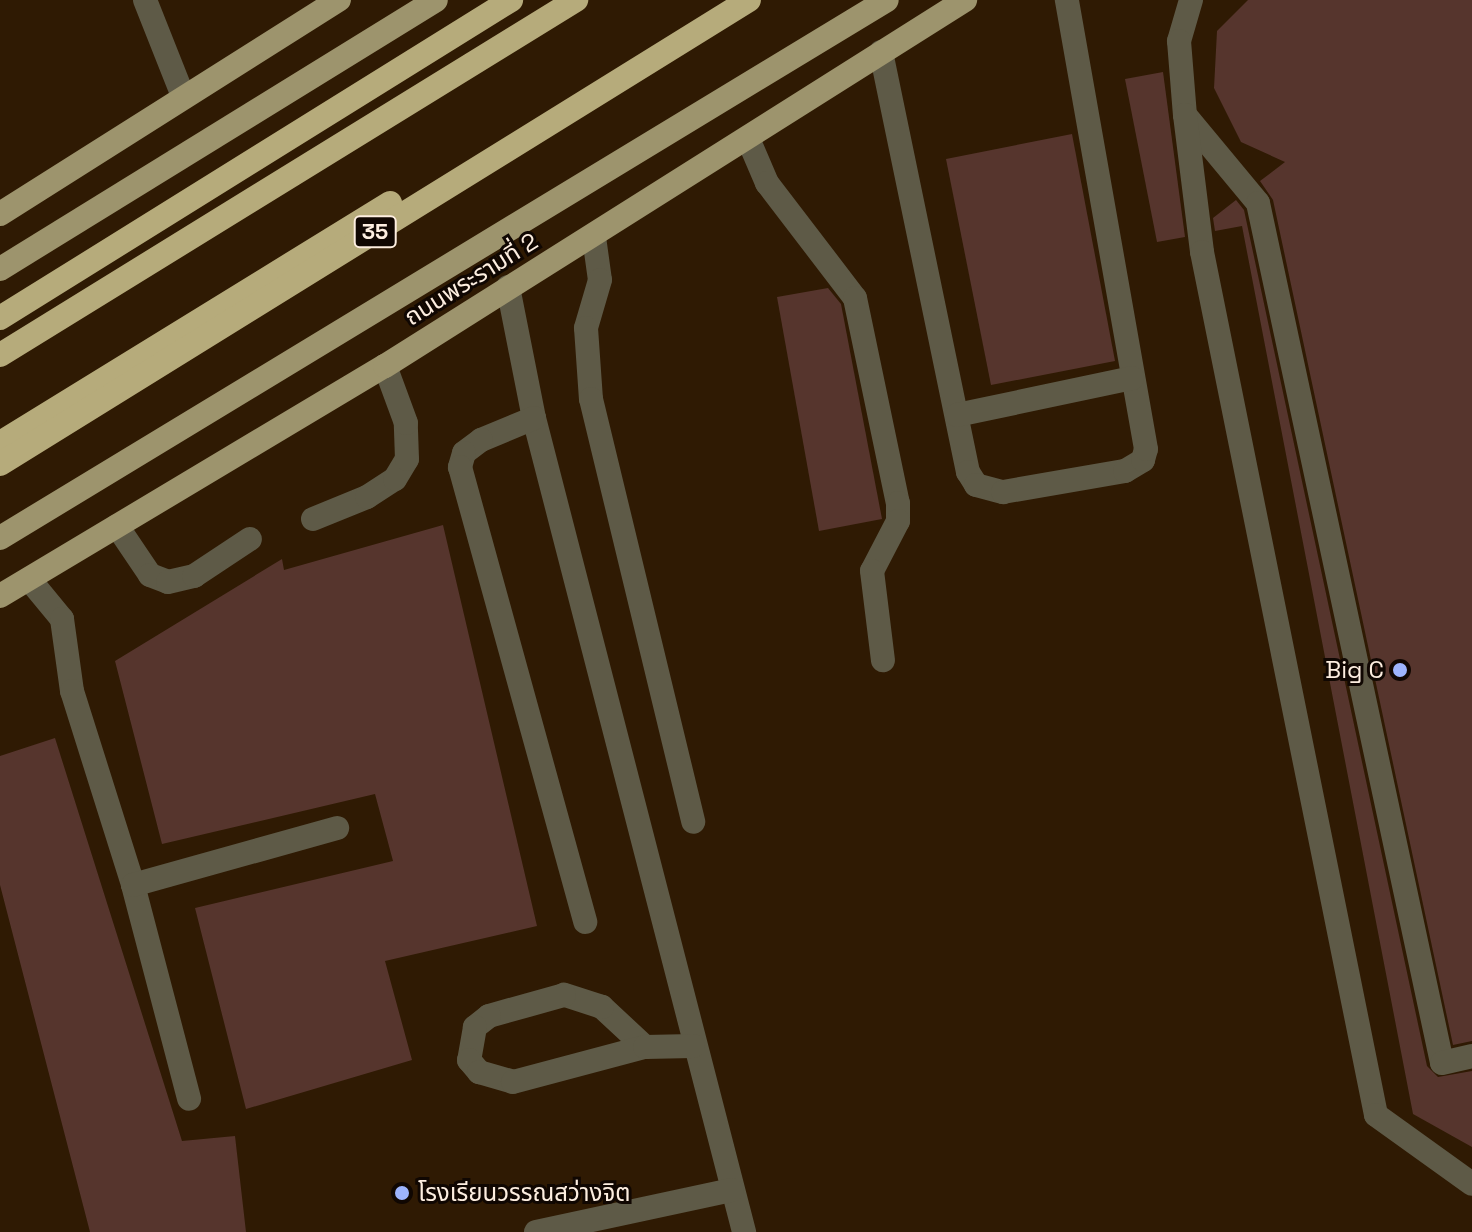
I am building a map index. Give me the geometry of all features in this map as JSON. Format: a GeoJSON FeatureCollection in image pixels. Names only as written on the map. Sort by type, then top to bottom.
{"type":"FeatureCollection","features":[{"type":"Feature","properties":{"kind":"highway"},"geometry":{"type":"LineString","coordinates":[[0,318],[511,0]]}},
{"type":"Feature","properties":{"kind":"highway"},"geometry":{"type":"LineString","coordinates":[[0,355],[576,0]]}},
{"type":"Feature","properties":{"kind":"highway"},"geometry":{"type":"LineString","coordinates":[[0,443],[718,0]]}},
{"type":"Feature","properties":{"kind":"highway","name":"35"},"geometry":{"type":"LineString","coordinates":[[0,464],[749,0]]}},
{"type":"Feature","properties":{"kind":"main road"},"geometry":{"type":"LineString","coordinates":[[0,214],[339,0]]}},
{"type":"Feature","properties":{"kind":"main road"},"geometry":{"type":"LineString","coordinates":[[0,269],[436,0]]}},
{"type":"Feature","properties":{"kind":"main road"},"geometry":{"type":"LineString","coordinates":[[0,538],[887,0]]}},
{"type":"Feature","properties":{"kind":"main road","name":"ถนนพระรามที่ 2"},"geometry":{"type":"LineString","coordinates":[[0,596],[594,237],[749,141],[965,0]]}},
{"type":"Feature","properties":{"kind":"lane"},"geometry":{"type":"LineString","coordinates":[[145,0],[183,96]]}},
{"type":"Feature","properties":{"kind":"lane"},"geometry":{"type":"LineString","coordinates":[[881,52],[968,472],[985,490],[1125,471],[1143,460],[1146,449],[1067,0]]}},
{"type":"Feature","properties":{"kind":"lane"},"geometry":{"type":"LineString","coordinates":[[1187,2],[1179,41],[1202,252],[1376,1115],[1472,1184]]}},
{"type":"Feature","properties":{"kind":"lane"},"geometry":{"type":"LineString","coordinates":[[1185,115],[1258,203],[1442,1063],[1472,1056]]}},
{"type":"Feature","properties":{"kind":"lane"},"geometry":{"type":"LineString","coordinates":[[749,141],[767,183],[855,298],[898,503],[898,521],[872,571],[883,660]]}},
{"type":"Feature","properties":{"kind":"lane"},"geometry":{"type":"LineString","coordinates":[[594,237],[600,280],[586,328],[591,399],[693,822]]}},
{"type":"Feature","properties":{"kind":"lane"},"geometry":{"type":"LineString","coordinates":[[508,287],[534,418],[693,1046],[744,1232]]}},
{"type":"Feature","properties":{"kind":"lane"},"geometry":{"type":"LineString","coordinates":[[313,519],[367,497],[395,479],[407,459],[406,423],[385,366]]}},
{"type":"Feature","properties":{"kind":"lane"},"geometry":{"type":"LineString","coordinates":[[957,415],[1132,378]]}},
{"type":"Feature","properties":{"kind":"lane"},"geometry":{"type":"LineString","coordinates":[[534,418],[481,440],[464,453],[460,467],[585,922]]}},
{"type":"Feature","properties":{"kind":"lane"},"geometry":{"type":"LineString","coordinates":[[117,526],[150,575],[168,582],[194,576],[250,539]]}},
{"type":"Feature","properties":{"kind":"lane"},"geometry":{"type":"LineString","coordinates":[[29,579],[62,619],[72,691],[133,885],[189,1099]]}},
{"type":"Feature","properties":{"kind":"lane"},"geometry":{"type":"LineString","coordinates":[[133,885],[337,828]]}},
{"type":"Feature","properties":{"kind":"lane"},"geometry":{"type":"LineString","coordinates":[[645,1047],[602,1007],[564,995],[489,1016],[475,1027],[469,1060],[479,1072],[513,1082],[645,1047],[693,1046]]}},
{"type":"Feature","properties":{"kind":"lane"},"geometry":{"type":"LineString","coordinates":[[536,1232],[732,1190]]}},
{"type":"Feature","properties":{"kind":"building","name":"Big C"},"geometry":{"type":"Polygon","coordinates":[[[1248,0],[1472,0],[1472,1041],[1453,1045],[1273,200],[1260,181],[1285,162],[1241,142],[1214,88],[1217,31],[1248,0]]]}},
{"type":"Feature","properties":{"kind":"building"},"geometry":{"type":"Polygon","coordinates":[[[1163,72],[1185,237],[1157,242],[1125,79],[1163,72]]]}},
{"type":"Feature","properties":{"kind":"building"},"geometry":{"type":"Polygon","coordinates":[[[1072,134],[1115,361],[991,385],[946,159],[1072,134]]]}},
{"type":"Feature","properties":{"kind":"building"},"geometry":{"type":"Polygon","coordinates":[[[1236,200],[1244,210],[1427,1066],[1438,1077],[1472,1071],[1472,1147],[1413,1114],[1242,226],[1215,231],[1213,218],[1236,200]]]}},
{"type":"Feature","properties":{"kind":"building"},"geometry":{"type":"Polygon","coordinates":[[[828,288],[841,304],[882,519],[819,531],[777,297],[828,288]]]}},
{"type":"Feature","properties":{"kind":"building"},"geometry":{"type":"Polygon","coordinates":[[[443,525],[537,926],[385,961],[412,1060],[246,1109],[195,908],[393,861],[375,794],[162,844],[115,661],[282,559],[284,570],[443,525]]]}},
{"type":"Feature","properties":{"kind":"building"},"geometry":{"type":"Polygon","coordinates":[[[55,738],[182,1141],[235,1136],[246,1232],[90,1232],[0,885],[0,756],[55,738]]]}},
{"type":"Feature","properties":{"kind":"place","name":"Big C"},"geometry":{"type":"Point","coordinates":[1400,670]}},
{"type":"Feature","properties":{"kind":"place","name":"โรงเรียนวรรณสว่างจิต"},"geometry":{"type":"Point","coordinates":[402,1193]}}]}
